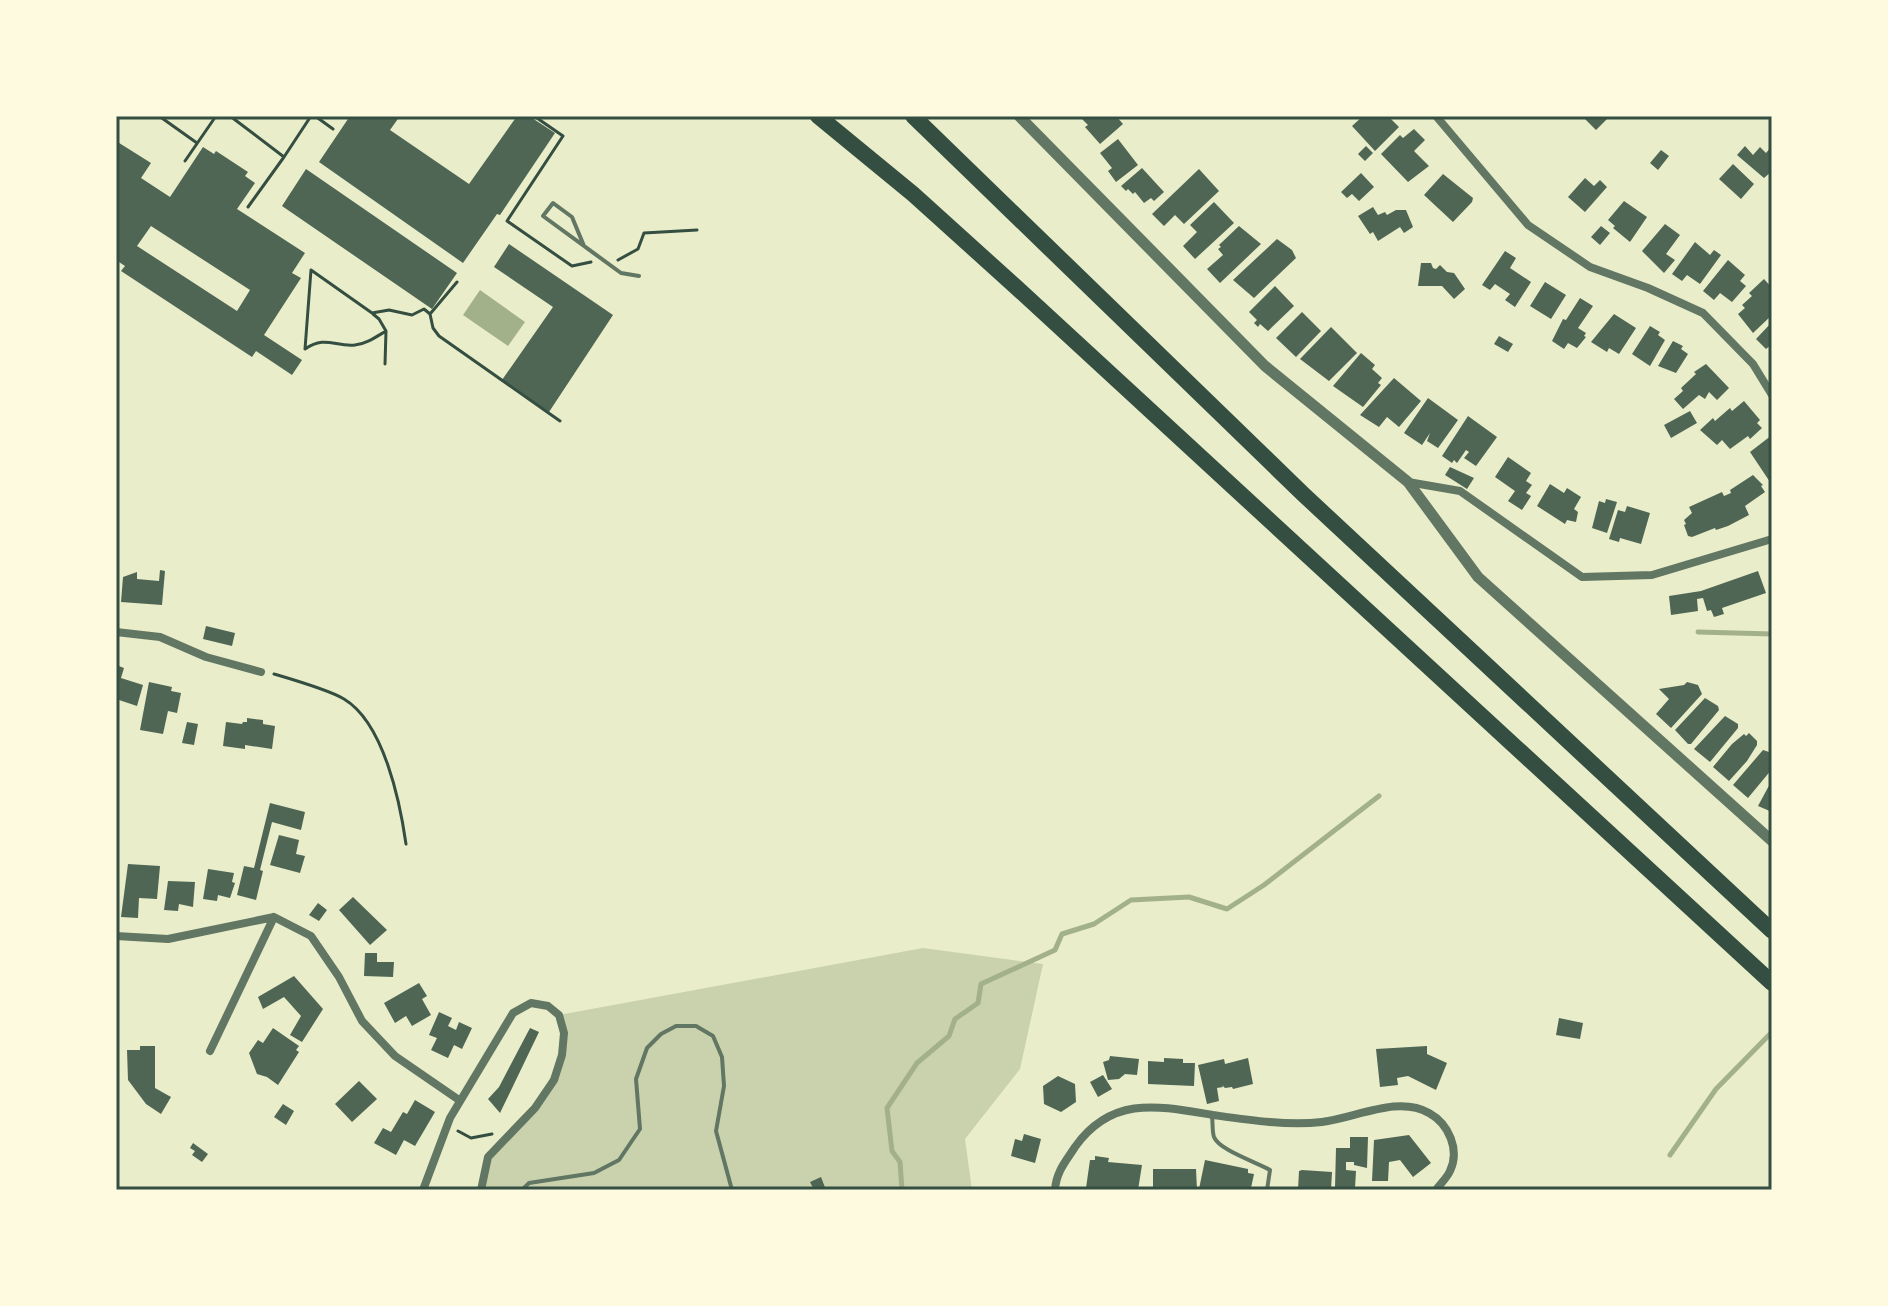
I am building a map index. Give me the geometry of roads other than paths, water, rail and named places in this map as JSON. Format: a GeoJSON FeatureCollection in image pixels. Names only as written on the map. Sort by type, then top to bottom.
{"type":"FeatureCollection","features":[{"type":"Feature","properties":{"kind":"highway"},"geometry":{"type":"LineString","coordinates":[[818,116],[913,194],[1005,276],[1772,983]]}},
{"type":"Feature","properties":{"kind":"highway"},"geometry":{"type":"LineString","coordinates":[[913,116],[1303,494],[1770,929]]}},
{"type":"Feature","properties":{"kind":"street"},"geometry":{"type":"LineString","coordinates":[[1019,116],[1265,366],[1408,482],[1478,577],[1772,841]]}},
{"type":"Feature","properties":{"kind":"street"},"geometry":{"type":"LineString","coordinates":[[1436,116],[1528,225],[1590,267],[1648,288],[1703,313],[1753,364],[1772,395]]}},
{"type":"Feature","properties":{"kind":"street"},"geometry":{"type":"LineString","coordinates":[[1408,482],[1460,491],[1582,577],[1652,575],[1772,539]]}},
{"type":"Feature","properties":{"kind":"street"},"geometry":{"type":"LineString","coordinates":[[116,632],[160,637],[206,657],[261,672]]}},
{"type":"Feature","properties":{"kind":"street"},"geometry":{"type":"LineString","coordinates":[[210,1051],[274,917]]}},
{"type":"Feature","properties":{"kind":"street"},"geometry":{"type":"LineString","coordinates":[[116,936],[168,939],[274,917],[311,936],[339,977],[362,1021],[395,1056],[459,1100]]}},
{"type":"Feature","properties":{"kind":"street"},"geometry":{"type":"LineString","coordinates":[[423,1190],[459,1100],[513,1013],[531,1003],[548,1006],[559,1015],[564,1033],[562,1055],[554,1080],[535,1108],[488,1157],[481,1190]]}},
{"type":"Feature","properties":{"kind":"street"},"geometry":{"type":"LineString","coordinates":[[1055,1190],[1060,1168],[1085,1133],[1108,1116],[1135,1107],[1164,1106],[1272,1122],[1323,1122],[1413,1106],[1430,1113],[1444,1124],[1452,1140],[1454,1157],[1450,1172],[1436,1190]]}},
{"type":"Feature","properties":{"kind":"lane"},"geometry":{"type":"LineString","coordinates":[[584,246],[572,217],[553,203],[543,216],[584,246],[621,273],[639,276]]}},
{"type":"Feature","properties":{"kind":"lane"},"geometry":{"type":"LineString","coordinates":[[522,1190],[529,1183],[594,1173],[619,1160],[640,1129],[636,1079],[647,1048],[661,1034],[676,1026],[696,1026],[713,1036],[722,1057],[724,1086],[716,1131],[732,1190]]}},
{"type":"Feature","properties":{"kind":"lane"},"geometry":{"type":"LineString","coordinates":[[1212,1115],[1214,1139],[1225,1150],[1250,1158],[1270,1170],[1267,1190]]}},
{"type":"Feature","properties":{"kind":"waterway"},"geometry":{"type":"LineString","coordinates":[[1698,632],[1772,634]]}},
{"type":"Feature","properties":{"kind":"waterway"},"geometry":{"type":"LineString","coordinates":[[902,1190],[900,1162],[892,1151],[887,1108],[917,1063],[949,1036],[955,1019],[978,1003],[981,984],[1055,950],[1062,934],[1094,924],[1131,900],[1189,897],[1227,909],[1264,885],[1379,796]]}},
{"type":"Feature","properties":{"kind":"waterway"},"geometry":{"type":"LineString","coordinates":[[1670,1155],[1716,1089],[1772,1032]]}}]}
